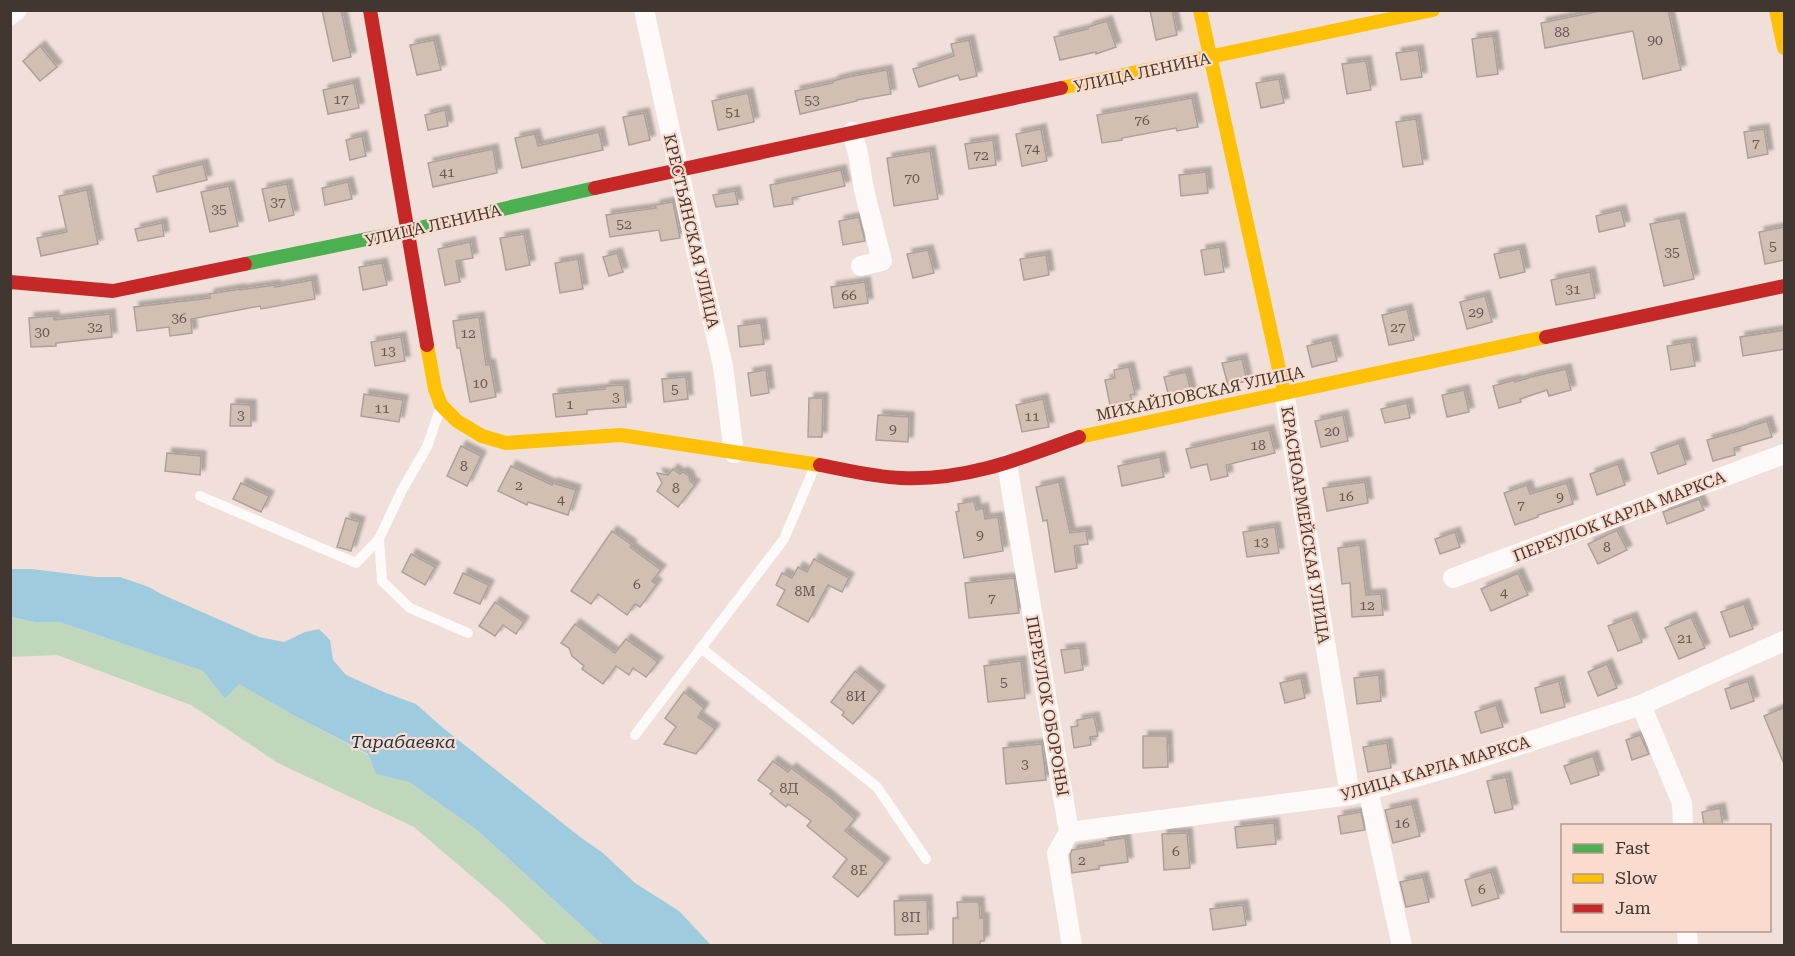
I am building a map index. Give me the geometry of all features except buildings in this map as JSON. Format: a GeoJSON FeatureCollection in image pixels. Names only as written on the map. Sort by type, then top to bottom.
{"type":"FeatureCollection","features":[{"type":"Feature","properties":{"kind":"street"},"geometry":{"type":"LineString","coordinates":[[10,15],[17,10]]}},
{"type":"Feature","properties":{"kind":"street"},"geometry":{"type":"LineString","coordinates":[[370,10],[406,231],[435,389],[441,405]]}},
{"type":"Feature","properties":{"kind":"street","name":"КРЕСТЬЯНСКАЯ УЛИЦА"},"geometry":{"type":"LineString","coordinates":[[644,10],[723,366],[734,453]]}},
{"type":"Feature","properties":{"kind":"street","name":"КРАСНОАРМЕЙСКАЯ УЛИЦА"},"geometry":{"type":"LineString","coordinates":[[1200,10],[1284,392],[1359,793],[1402,945]]}},
{"type":"Feature","properties":{"kind":"street","name":"УЛИЦА ЛЕНИНА"},"geometry":{"type":"LineString","coordinates":[[10,282],[113,291],[406,231],[678,169],[1433,10]]}},
{"type":"Feature","properties":{"kind":"street"},"geometry":{"type":"LineString","coordinates":[[1776,10],[1785,48]]}},
{"type":"Feature","properties":{"kind":"street"},"geometry":{"type":"LineString","coordinates":[[852,132],[882,261],[861,266]]}},
{"type":"Feature","properties":{"kind":"street","name":"МИХАЙЛОВСКАЯ УЛИЦА"},"geometry":{"type":"LineString","coordinates":[[441,405],[457,421],[482,436],[506,443],[621,435],[901,478],[957,475],[1007,464],[1085,435],[1785,286]]}},
{"type":"Feature","properties":{"kind":"street","name":"ПЕРЕУЛОК КАРЛА МАРКСА"},"geometry":{"type":"LineString","coordinates":[[1453,578],[1785,454]]}},
{"type":"Feature","properties":{"kind":"street","name":"ПЕРЕУЛОК ОБОРОНЫ"},"geometry":{"type":"LineString","coordinates":[[1007,464],[1069,832]]}},
{"type":"Feature","properties":{"kind":"street","name":"УЛИЦА КАРЛА МАРКСА"},"geometry":{"type":"LineString","coordinates":[[1069,832],[1359,793],[1458,765],[1641,705],[1785,641]]}},
{"type":"Feature","properties":{"kind":"street"},"geometry":{"type":"LineString","coordinates":[[1641,705],[1682,803],[1683,824]]}},
{"type":"Feature","properties":{"kind":"street"},"geometry":{"type":"LineString","coordinates":[[1069,832],[1057,853],[1072,945]]}},
{"type":"Feature","properties":{"kind":"lane"},"geometry":{"type":"LineString","coordinates":[[200,496],[356,563],[379,539],[402,490],[427,447],[441,405]]}},
{"type":"Feature","properties":{"kind":"lane"},"geometry":{"type":"LineString","coordinates":[[635,735],[784,539],[815,465]]}},
{"type":"Feature","properties":{"kind":"lane"},"geometry":{"type":"LineString","coordinates":[[379,539],[382,581],[410,608],[468,633]]}},
{"type":"Feature","properties":{"kind":"lane"},"geometry":{"type":"LineString","coordinates":[[701,648],[877,787],[926,859]]}},
{"type":"Feature","properties":{"kind":"green space"},"geometry":{"type":"Polygon","coordinates":[[[10,617],[34,622],[59,622],[203,671],[225,699],[239,683],[368,755],[377,774],[409,782],[477,830],[603,945],[547,945],[503,903],[414,827],[278,763],[191,705],[57,655],[11,657],[10,617]]]}},
{"type":"Feature","properties":{"kind":"water","name":"Тарабаевка"},"geometry":{"type":"Polygon","coordinates":[[[11,569],[120,577],[149,587],[259,637],[284,642],[305,632],[319,629],[330,640],[333,660],[346,675],[416,704],[580,837],[603,853],[635,883],[679,911],[711,945],[603,945],[477,830],[409,782],[376,774],[368,754],[239,684],[225,699],[203,671],[59,622],[34,622],[11,617],[11,569]]]}},
{"type":"Feature","properties":{"kind":"traffic: fast"},"geometry":{"type":"LineString","coordinates":[[245,264],[406,231],[595,188]]}},
{"type":"Feature","properties":{"kind":"traffic: slow"},"geometry":{"type":"LineString","coordinates":[[1200,10],[1284,392]]}},
{"type":"Feature","properties":{"kind":"traffic: slow"},"geometry":{"type":"LineString","coordinates":[[1061,88],[1433,10]]}},
{"type":"Feature","properties":{"kind":"traffic: slow"},"geometry":{"type":"LineString","coordinates":[[1776,10],[1784,48]]}},
{"type":"Feature","properties":{"kind":"traffic: slow"},"geometry":{"type":"LineString","coordinates":[[1079,437],[1546,337]]}},
{"type":"Feature","properties":{"kind":"traffic: slow"},"geometry":{"type":"LineString","coordinates":[[427,345],[435,389],[441,405],[457,421],[482,436],[506,443],[621,435],[820,465]]}},
{"type":"Feature","properties":{"kind":"traffic: jam"},"geometry":{"type":"LineString","coordinates":[[370,10],[427,345]]}},
{"type":"Feature","properties":{"kind":"traffic: jam"},"geometry":{"type":"LineString","coordinates":[[595,188],[1061,88]]}},
{"type":"Feature","properties":{"kind":"traffic: jam"},"geometry":{"type":"LineString","coordinates":[[10,282],[113,291],[245,264]]}},
{"type":"Feature","properties":{"kind":"traffic: jam"},"geometry":{"type":"LineString","coordinates":[[1546,337],[1784,286]]}},
{"type":"Feature","properties":{"kind":"traffic: jam"},"geometry":{"type":"LineString","coordinates":[[820,465],[901,478],[948,476],[992,467],[1079,437]]}}]}
